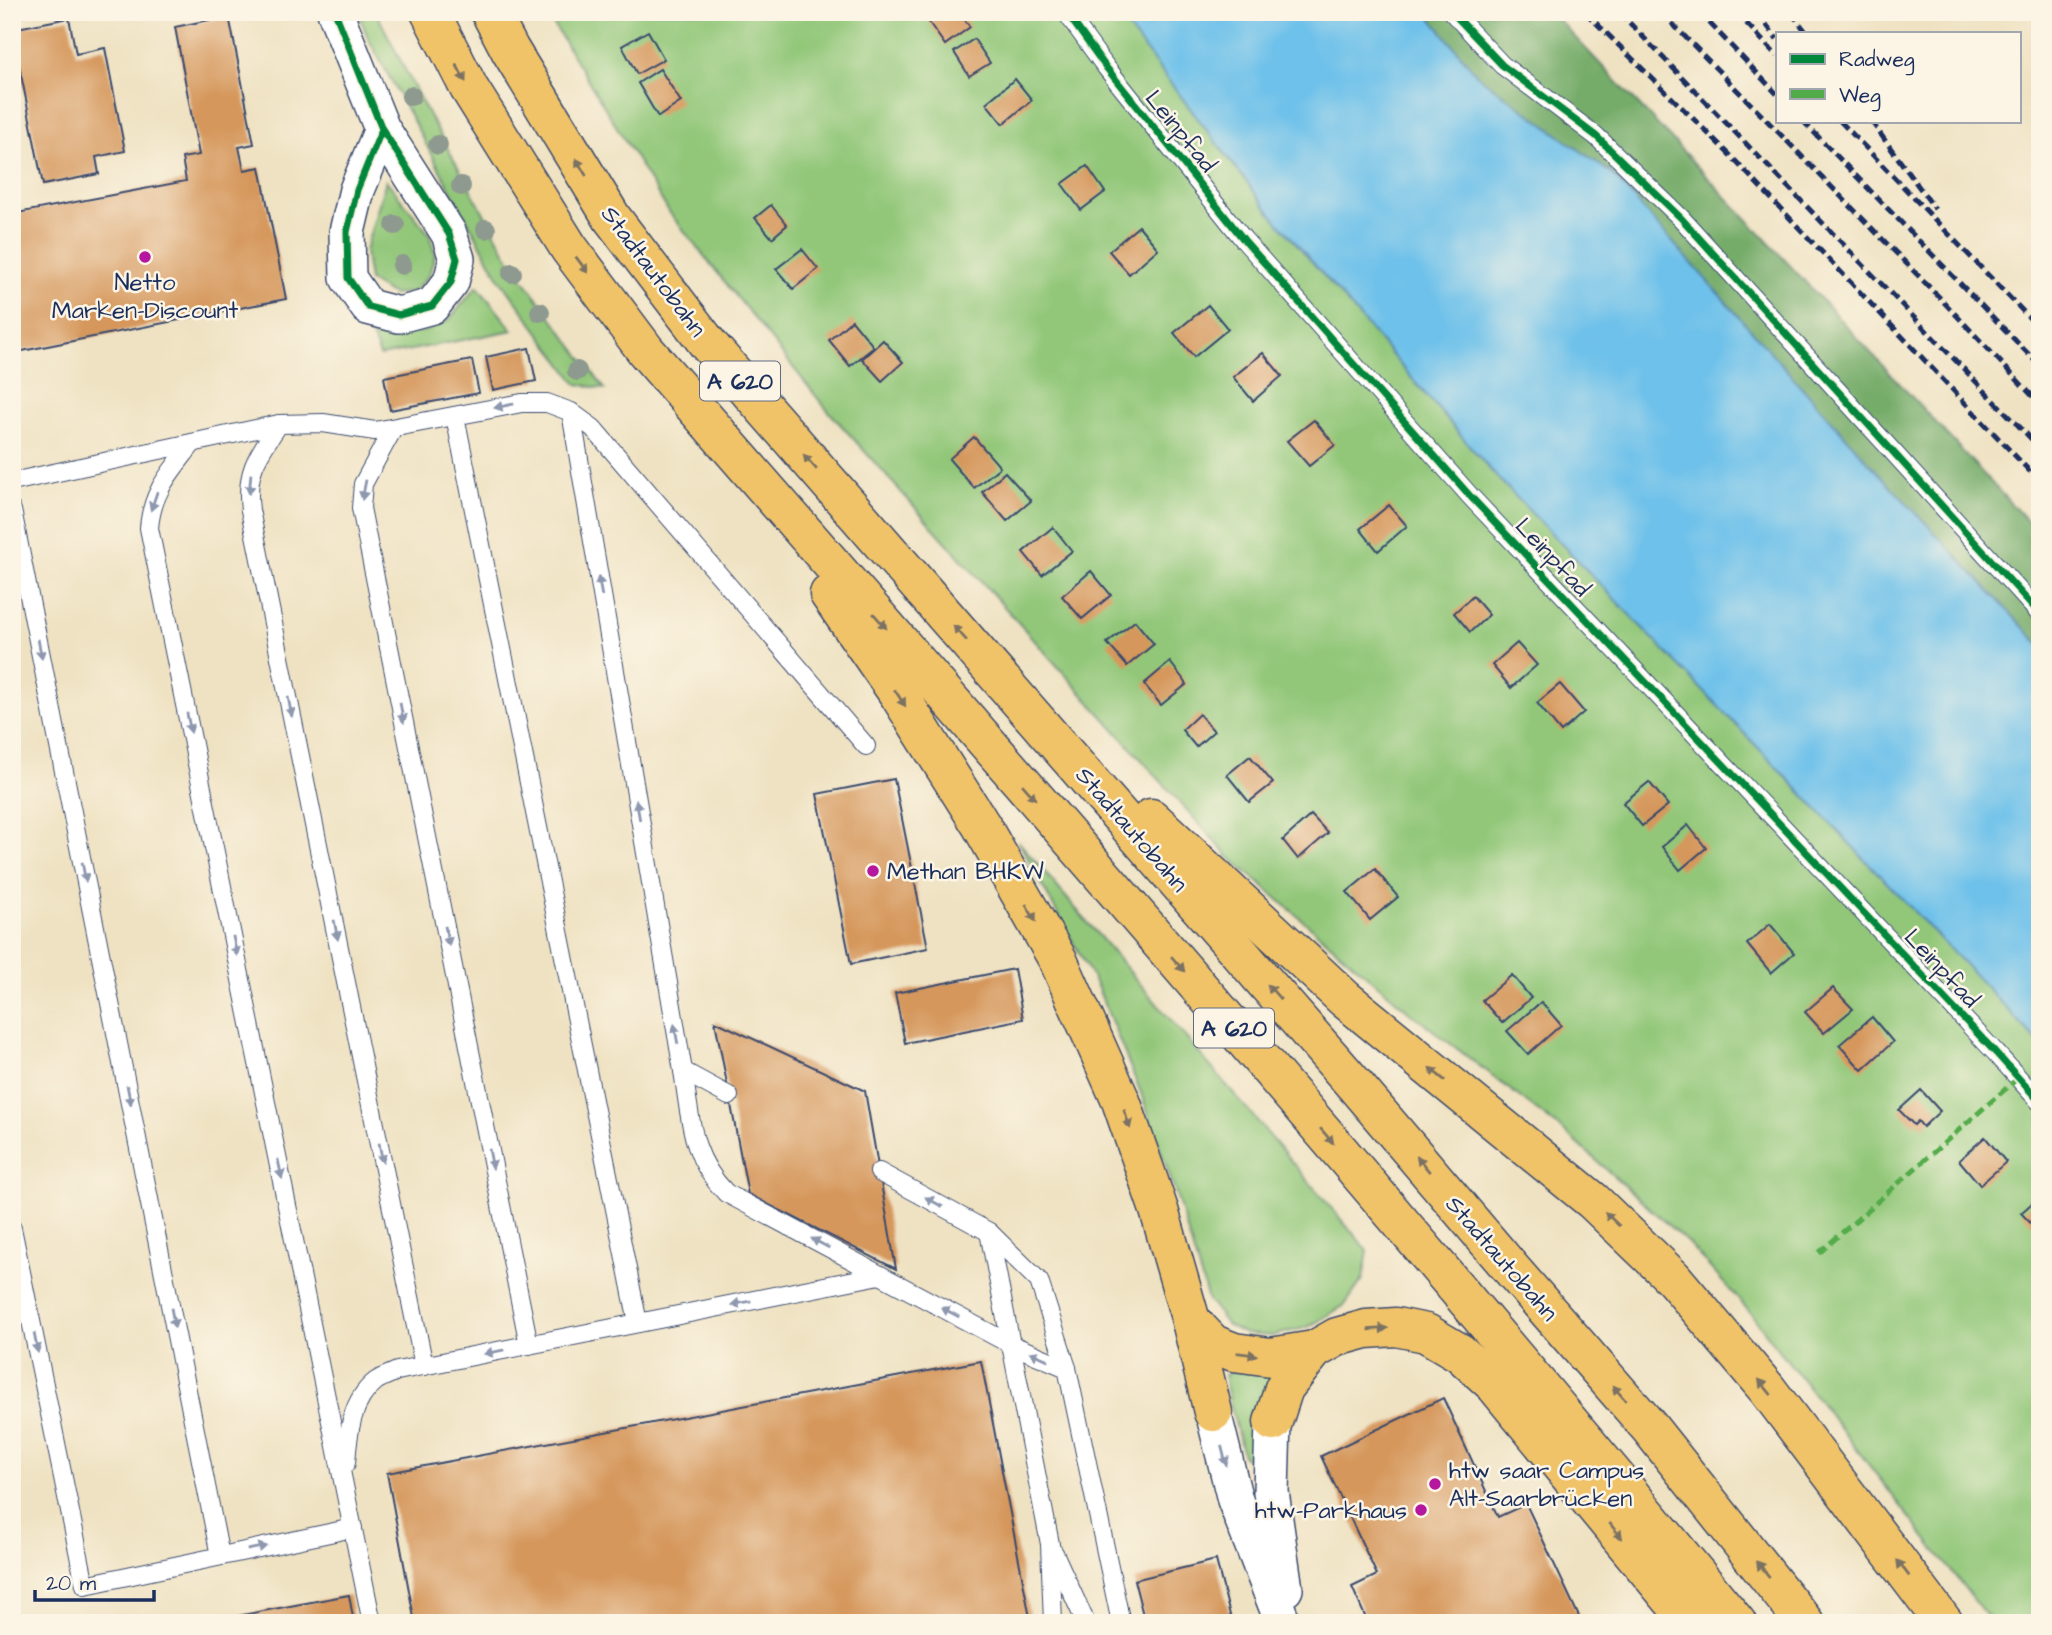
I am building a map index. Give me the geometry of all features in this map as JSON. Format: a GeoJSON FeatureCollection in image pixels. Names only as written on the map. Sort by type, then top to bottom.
{"type":"FeatureCollection","features":[{"type":"Feature","properties":{"kind":"highway","name":"A 620"},"geometry":{"type":"LineString","coordinates":[[430,12],[469,88],[569,248],[646,351],[1401,1222],[1737,1623]]}},
{"type":"Feature","properties":{"kind":"highway","name":"Stadtautobahn"},"geometry":{"type":"LineString","coordinates":[[491,12],[510,50],[612,218],[692,323],[760,405],[1354,1084],[1649,1427],[1805,1623]]}},
{"type":"Feature","properties":{"kind":"highway"},"geometry":{"type":"LineString","coordinates":[[723,439],[899,695],[981,825],[1058,960],[1121,1101],[1159,1210],[1191,1321],[1213,1412]]}},
{"type":"Feature","properties":{"kind":"highway"},"geometry":{"type":"LineString","coordinates":[[1005,684],[1345,999],[1593,1201],[1673,1279],[1767,1389],[1944,1623]]}},
{"type":"Feature","properties":{"kind":"highway"},"geometry":{"type":"LineString","coordinates":[[1191,1321],[1213,1344],[1234,1352],[1271,1357],[1314,1350],[1338,1338],[1366,1329],[1396,1328],[1426,1333],[1460,1353],[1494,1384],[1691,1623]]}},
{"type":"Feature","properties":{"kind":"highway"},"geometry":{"type":"LineString","coordinates":[[1273,1422],[1284,1388],[1314,1350]]}},
{"type":"Feature","properties":{"kind":"street"},"geometry":{"type":"LineString","coordinates":[[335,12],[382,129],[449,234],[457,259],[451,282],[432,306],[399,316],[368,307],[348,278],[347,232],[357,190],[382,129]]}},
{"type":"Feature","properties":{"kind":"street"},"geometry":{"type":"LineString","coordinates":[[1213,1412],[1235,1500],[1283,1623]]}},
{"type":"Feature","properties":{"kind":"street"},"geometry":{"type":"LineString","coordinates":[[1273,1422],[1271,1492],[1290,1623]]}},
{"type":"Feature","properties":{"kind":"lane","name":"Leinpfad"},"geometry":{"type":"LineString","coordinates":[[1066,12],[1105,66],[1244,240],[1471,497],[2040,1102]]}},
{"type":"Feature","properties":{"kind":"lane"},"geometry":{"type":"LineString","coordinates":[[1452,12],[1502,65],[1596,136],[1681,218],[2040,614]]}},
{"type":"Feature","properties":{"kind":"lane"},"geometry":{"type":"LineString","coordinates":[[12,482],[279,424],[323,424],[375,431],[522,403],[547,403],[571,412],[593,428],[866,746]]}},
{"type":"Feature","properties":{"kind":"lane"},"geometry":{"type":"LineString","coordinates":[[571,412],[682,1071],[699,1157],[710,1177],[726,1194],[1010,1344],[1067,1368]]}},
{"type":"Feature","properties":{"kind":"lane"},"geometry":{"type":"LineString","coordinates":[[455,416],[638,1323]]}},
{"type":"Feature","properties":{"kind":"lane"},"geometry":{"type":"LineString","coordinates":[[279,424],[251,469],[248,489],[250,510],[424,1366]]}},
{"type":"Feature","properties":{"kind":"lane"},"geometry":{"type":"LineString","coordinates":[[393,429],[363,484],[361,508],[529,1345]]}},
{"type":"Feature","properties":{"kind":"lane"},"geometry":{"type":"LineString","coordinates":[[192,444],[160,486],[151,508],[149,528],[372,1623]]}},
{"type":"Feature","properties":{"kind":"lane"},"geometry":{"type":"LineString","coordinates":[[12,510],[220,1556]]}},
{"type":"Feature","properties":{"kind":"lane"},"geometry":{"type":"LineString","coordinates":[[682,1071],[729,1096]]}},
{"type":"Feature","properties":{"kind":"lane"},"geometry":{"type":"LineString","coordinates":[[879,1172],[989,1232],[1039,1281],[1067,1368],[1121,1623]]}},
{"type":"Feature","properties":{"kind":"lane"},"geometry":{"type":"LineString","coordinates":[[12,1228],[85,1585],[353,1528]]}},
{"type":"Feature","properties":{"kind":"lane"},"geometry":{"type":"LineString","coordinates":[[989,1232],[1050,1544],[1053,1623]]}},
{"type":"Feature","properties":{"kind":"lane"},"geometry":{"type":"LineString","coordinates":[[345,1486],[351,1419],[360,1400],[376,1381],[397,1371],[880,1275]]}},
{"type":"Feature","properties":{"kind":"lane"},"geometry":{"type":"LineString","coordinates":[[1050,1544],[1086,1623]]}},
{"type":"Feature","properties":{"kind":"green space"},"geometry":{"type":"Polygon","coordinates":[[[358,12],[376,12],[421,101],[514,267],[605,389],[577,384],[499,278],[368,38],[358,12]]]}},
{"type":"Feature","properties":{"kind":"green space"},"geometry":{"type":"Polygon","coordinates":[[[546,12],[1116,12],[1273,216],[1493,473],[2040,1044],[2040,1623],[1992,1623],[1748,1310],[1688,1243],[1565,1132],[1412,1014],[1229,857],[824,406],[669,212],[546,12]]]}},
{"type":"Feature","properties":{"kind":"green space"},"geometry":{"type":"Polygon","coordinates":[[[1426,12],[1551,12],[2040,535],[2040,645],[1871,465],[1612,174],[1478,76],[1426,12]]]}},
{"type":"Feature","properties":{"kind":"green space"},"geometry":{"type":"Polygon","coordinates":[[[386,180],[429,234],[435,254],[429,275],[414,291],[393,295],[369,281],[365,251],[386,180]]]}},
{"type":"Feature","properties":{"kind":"green space"},"geometry":{"type":"Polygon","coordinates":[[[477,286],[513,330],[380,356],[371,334],[426,331],[449,320],[477,286]]]}},
{"type":"Feature","properties":{"kind":"green space"},"geometry":{"type":"Polygon","coordinates":[[[1018,841],[1368,1251],[1363,1279],[1345,1305],[1308,1327],[1272,1336],[1245,1334],[1227,1325],[1208,1300],[1177,1197],[1141,1093],[1097,986],[1018,841]]]}},
{"type":"Feature","properties":{"kind":"green space"},"geometry":{"type":"Polygon","coordinates":[[[1233,1371],[1262,1372],[1272,1380],[1257,1415],[1252,1455],[1248,1459],[1243,1456],[1225,1381],[1225,1375],[1233,1371]]]}},
{"type":"Feature","properties":{"kind":"water"},"geometry":{"type":"Polygon","coordinates":[[[1116,12],[1426,12],[1478,76],[1612,174],[1871,465],[2040,645],[2040,1044],[1493,473],[1273,216],[1116,12]]]}},
{"type":"Feature","properties":{"kind":"building"},"geometry":{"type":"Polygon","coordinates":[[[939,12],[959,12],[970,27],[945,45],[928,21],[939,12]]]}},
{"type":"Feature","properties":{"kind":"building","name":"Netto Marken-Discount"},"geometry":{"type":"Polygon","coordinates":[[[229,16],[254,144],[239,147],[244,170],[260,167],[286,299],[12,353],[12,214],[186,181],[182,158],[199,155],[175,27],[229,16]]]}},
{"type":"Feature","properties":{"kind":"building"},"geometry":{"type":"Polygon","coordinates":[[[69,18],[76,54],[105,48],[125,151],[96,157],[99,174],[43,185],[12,29],[69,18]]]}},
{"type":"Feature","properties":{"kind":"building"},"geometry":{"type":"Polygon","coordinates":[[[648,31],[664,59],[637,74],[622,46],[648,31]]]}},
{"type":"Feature","properties":{"kind":"building"},"geometry":{"type":"Polygon","coordinates":[[[974,39],[990,63],[969,76],[954,52],[974,39]]]}},
{"type":"Feature","properties":{"kind":"building"},"geometry":{"type":"Polygon","coordinates":[[[660,69],[681,102],[658,117],[638,83],[660,69]]]}},
{"type":"Feature","properties":{"kind":"building"},"geometry":{"type":"Polygon","coordinates":[[[1015,79],[1032,100],[1003,124],[986,103],[1015,79]]]}},
{"type":"Feature","properties":{"kind":"building"},"geometry":{"type":"Polygon","coordinates":[[[1087,166],[1105,192],[1081,210],[1062,184],[1087,166]]]}},
{"type":"Feature","properties":{"kind":"building"},"geometry":{"type":"Polygon","coordinates":[[[771,205],[787,225],[772,238],[755,218],[771,205]]]}},
{"type":"Feature","properties":{"kind":"building"},"geometry":{"type":"Polygon","coordinates":[[[1139,226],[1158,249],[1129,274],[1109,251],[1139,226]]]}},
{"type":"Feature","properties":{"kind":"building"},"geometry":{"type":"Polygon","coordinates":[[[802,249],[818,269],[793,289],[776,269],[802,249]]]}},
{"type":"Feature","properties":{"kind":"building"},"geometry":{"type":"Polygon","coordinates":[[[1208,305],[1228,329],[1194,357],[1174,333],[1208,305]]]}},
{"type":"Feature","properties":{"kind":"building"},"geometry":{"type":"Polygon","coordinates":[[[852,320],[874,347],[850,366],[829,340],[852,320]]]}},
{"type":"Feature","properties":{"kind":"building"},"geometry":{"type":"Polygon","coordinates":[[[883,340],[903,362],[882,381],[862,359],[883,340]]]}},
{"type":"Feature","properties":{"kind":"building"},"geometry":{"type":"Polygon","coordinates":[[[529,348],[536,381],[493,390],[486,357],[529,348]]]}},
{"type":"Feature","properties":{"kind":"building"},"geometry":{"type":"Polygon","coordinates":[[[1263,353],[1282,376],[1253,401],[1233,377],[1263,353]]]}},
{"type":"Feature","properties":{"kind":"building"},"geometry":{"type":"Polygon","coordinates":[[[472,360],[479,393],[390,410],[384,377],[472,360]]]}},
{"type":"Feature","properties":{"kind":"building"},"geometry":{"type":"Polygon","coordinates":[[[1314,420],[1335,445],[1309,466],[1287,441],[1314,420]]]}},
{"type":"Feature","properties":{"kind":"building"},"geometry":{"type":"Polygon","coordinates":[[[974,437],[1000,467],[974,488],[949,459],[974,437]]]}},
{"type":"Feature","properties":{"kind":"building"},"geometry":{"type":"Polygon","coordinates":[[[1005,472],[1031,501],[1007,521],[982,492],[1005,472]]]}},
{"type":"Feature","properties":{"kind":"building"},"geometry":{"type":"Polygon","coordinates":[[[1389,505],[1407,526],[1378,551],[1360,529],[1389,505]]]}},
{"type":"Feature","properties":{"kind":"building"},"geometry":{"type":"Polygon","coordinates":[[[1053,527],[1072,551],[1042,575],[1023,552],[1053,527]]]}},
{"type":"Feature","properties":{"kind":"building"},"geometry":{"type":"Polygon","coordinates":[[[1091,571],[1111,595],[1082,619],[1062,596],[1091,571]]]}},
{"type":"Feature","properties":{"kind":"building"},"geometry":{"type":"Polygon","coordinates":[[[1473,596],[1489,615],[1470,632],[1454,613],[1473,596]]]}},
{"type":"Feature","properties":{"kind":"building"},"geometry":{"type":"Polygon","coordinates":[[[1135,621],[1154,644],[1127,666],[1107,643],[1135,621]]]}},
{"type":"Feature","properties":{"kind":"building"},"geometry":{"type":"Polygon","coordinates":[[[1517,643],[1537,665],[1511,688],[1492,665],[1517,643]]]}},
{"type":"Feature","properties":{"kind":"building"},"geometry":{"type":"Polygon","coordinates":[[[1170,662],[1187,684],[1161,705],[1144,684],[1170,662]]]}},
{"type":"Feature","properties":{"kind":"building"},"geometry":{"type":"Polygon","coordinates":[[[1560,684],[1584,712],[1561,732],[1537,703],[1560,684]]]}},
{"type":"Feature","properties":{"kind":"building"},"geometry":{"type":"Polygon","coordinates":[[[1199,714],[1214,731],[1196,747],[1182,730],[1199,714]]]}},
{"type":"Feature","properties":{"kind":"building"},"geometry":{"type":"Polygon","coordinates":[[[1250,756],[1273,783],[1249,802],[1227,775],[1250,756]]]}},
{"type":"Feature","properties":{"kind":"building","name":"Methan BHKW"},"geometry":{"type":"Polygon","coordinates":[[[894,779],[928,948],[851,964],[817,794],[894,779]]]}},
{"type":"Feature","properties":{"kind":"building"},"geometry":{"type":"Polygon","coordinates":[[[1649,782],[1668,805],[1642,826],[1623,803],[1649,782]]]}},
{"type":"Feature","properties":{"kind":"building"},"geometry":{"type":"Polygon","coordinates":[[[1311,815],[1328,833],[1298,859],[1283,840],[1311,815]]]}},
{"type":"Feature","properties":{"kind":"building"},"geometry":{"type":"Polygon","coordinates":[[[1688,825],[1706,848],[1680,870],[1662,847],[1688,825]]]}},
{"type":"Feature","properties":{"kind":"building"},"geometry":{"type":"Polygon","coordinates":[[[1375,869],[1398,897],[1370,920],[1347,892],[1375,869]]]}},
{"type":"Feature","properties":{"kind":"building"},"geometry":{"type":"Polygon","coordinates":[[[1770,924],[1794,953],[1771,973],[1747,944],[1770,924]]]}},
{"type":"Feature","properties":{"kind":"building"},"geometry":{"type":"Polygon","coordinates":[[[1014,969],[1023,1019],[905,1043],[895,993],[1014,969]]]}},
{"type":"Feature","properties":{"kind":"building"},"geometry":{"type":"Polygon","coordinates":[[[1512,975],[1531,998],[1502,1023],[1482,1000],[1512,975]]]}},
{"type":"Feature","properties":{"kind":"building"},"geometry":{"type":"Polygon","coordinates":[[[1833,988],[1853,1009],[1824,1033],[1805,1012],[1833,988]]]}},
{"type":"Feature","properties":{"kind":"building"},"geometry":{"type":"Polygon","coordinates":[[[1541,1002],[1561,1025],[1528,1054],[1507,1031],[1541,1002]]]}},
{"type":"Feature","properties":{"kind":"building"},"geometry":{"type":"Polygon","coordinates":[[[1872,1017],[1893,1042],[1862,1070],[1839,1045],[1872,1017]]]}},
{"type":"Feature","properties":{"kind":"building"},"geometry":{"type":"Polygon","coordinates":[[[715,1021],[865,1091],[896,1269],[748,1194],[715,1021]]]}},
{"type":"Feature","properties":{"kind":"building"},"geometry":{"type":"Polygon","coordinates":[[[1921,1090],[1940,1111],[1923,1127],[1918,1121],[1914,1125],[1899,1110],[1921,1090]]]}},
{"type":"Feature","properties":{"kind":"building"},"geometry":{"type":"Polygon","coordinates":[[[1985,1137],[2006,1162],[1980,1185],[1959,1160],[1985,1137]]]}},
{"type":"Feature","properties":{"kind":"building"},"geometry":{"type":"Polygon","coordinates":[[[2040,1196],[2040,1230],[2038,1231],[2021,1213],[2040,1196]]]}},
{"type":"Feature","properties":{"kind":"building"},"geometry":{"type":"Polygon","coordinates":[[[981,1361],[1031,1623],[415,1623],[387,1473],[981,1361]]]}},
{"type":"Feature","properties":{"kind":"building","name":"htw-Parkhaus"},"geometry":{"type":"Polygon","coordinates":[[[1443,1398],[1498,1517],[1526,1504],[1582,1623],[1368,1623],[1352,1587],[1377,1575],[1321,1456],[1443,1398]]]}},
{"type":"Feature","properties":{"kind":"building"},"geometry":{"type":"Polygon","coordinates":[[[1216,1560],[1232,1623],[1145,1623],[1134,1580],[1216,1560]]]}},
{"type":"Feature","properties":{"kind":"building"},"geometry":{"type":"Polygon","coordinates":[[[349,1595],[354,1623],[210,1623],[210,1621],[349,1595]]]}},
{"type":"Feature","properties":{"kind":"railway"},"geometry":{"type":"LineString","coordinates":[[1585,12],[1728,153],[2040,482]]}},
{"type":"Feature","properties":{"kind":"railway"},"geometry":{"type":"LineString","coordinates":[[1619,12],[2040,448]]}},
{"type":"Feature","properties":{"kind":"railway"},"geometry":{"type":"LineString","coordinates":[[1661,12],[2040,404]]}},
{"type":"Feature","properties":{"kind":"railway"},"geometry":{"type":"LineString","coordinates":[[1699,12],[1776,93]]}},
{"type":"Feature","properties":{"kind":"railway"},"geometry":{"type":"LineString","coordinates":[[1736,12],[1776,55]]}},
{"type":"Feature","properties":{"kind":"railway"},"geometry":{"type":"LineString","coordinates":[[1757,12],[1776,38]]}},
{"type":"Feature","properties":{"kind":"railway"},"geometry":{"type":"LineString","coordinates":[[1791,12],[1806,32]]}},
{"type":"Feature","properties":{"kind":"railway"},"geometry":{"type":"LineString","coordinates":[[1804,122],[2040,366]]}},
{"type":"Feature","properties":{"kind":"railway"},"geometry":{"type":"LineString","coordinates":[[1841,122],[2040,329]]}},
{"type":"Feature","properties":{"kind":"railway"},"geometry":{"type":"LineString","coordinates":[[1872,122],[1935,209]]}},
{"type":"Feature","properties":{"kind":"marked path"},"geometry":{"type":"LineString","coordinates":[[1819,1253],[2018,1078]]}},
{"type":"Feature","properties":{"kind":"cycle path"},"geometry":{"type":"LineString","coordinates":[[335,12],[382,129],[449,234],[457,259],[451,282],[432,306],[399,315],[368,307],[348,278],[347,232],[357,190],[382,129]]}},
{"type":"Feature","properties":{"kind":"cycle path"},"geometry":{"type":"LineString","coordinates":[[1066,12],[1105,66],[1244,240],[1471,497],[2040,1102]]}},
{"type":"Feature","properties":{"kind":"cycle path"},"geometry":{"type":"LineString","coordinates":[[1452,12],[1502,65],[1596,136],[1681,218],[2040,614]]}},
{"type":"Feature","properties":{"kind":"place","name":"Netto Marken-Discount"},"geometry":{"type":"Point","coordinates":[145,257]}},
{"type":"Feature","properties":{"kind":"place","name":"Methan BHKW"},"geometry":{"type":"Point","coordinates":[873,871]}},
{"type":"Feature","properties":{"kind":"place","name":"htw saar Campus Alt-Saarbrücken"},"geometry":{"type":"Point","coordinates":[1435,1484]}},
{"type":"Feature","properties":{"kind":"place","name":"htw-Parkhaus"},"geometry":{"type":"Point","coordinates":[1421,1510]}}]}
